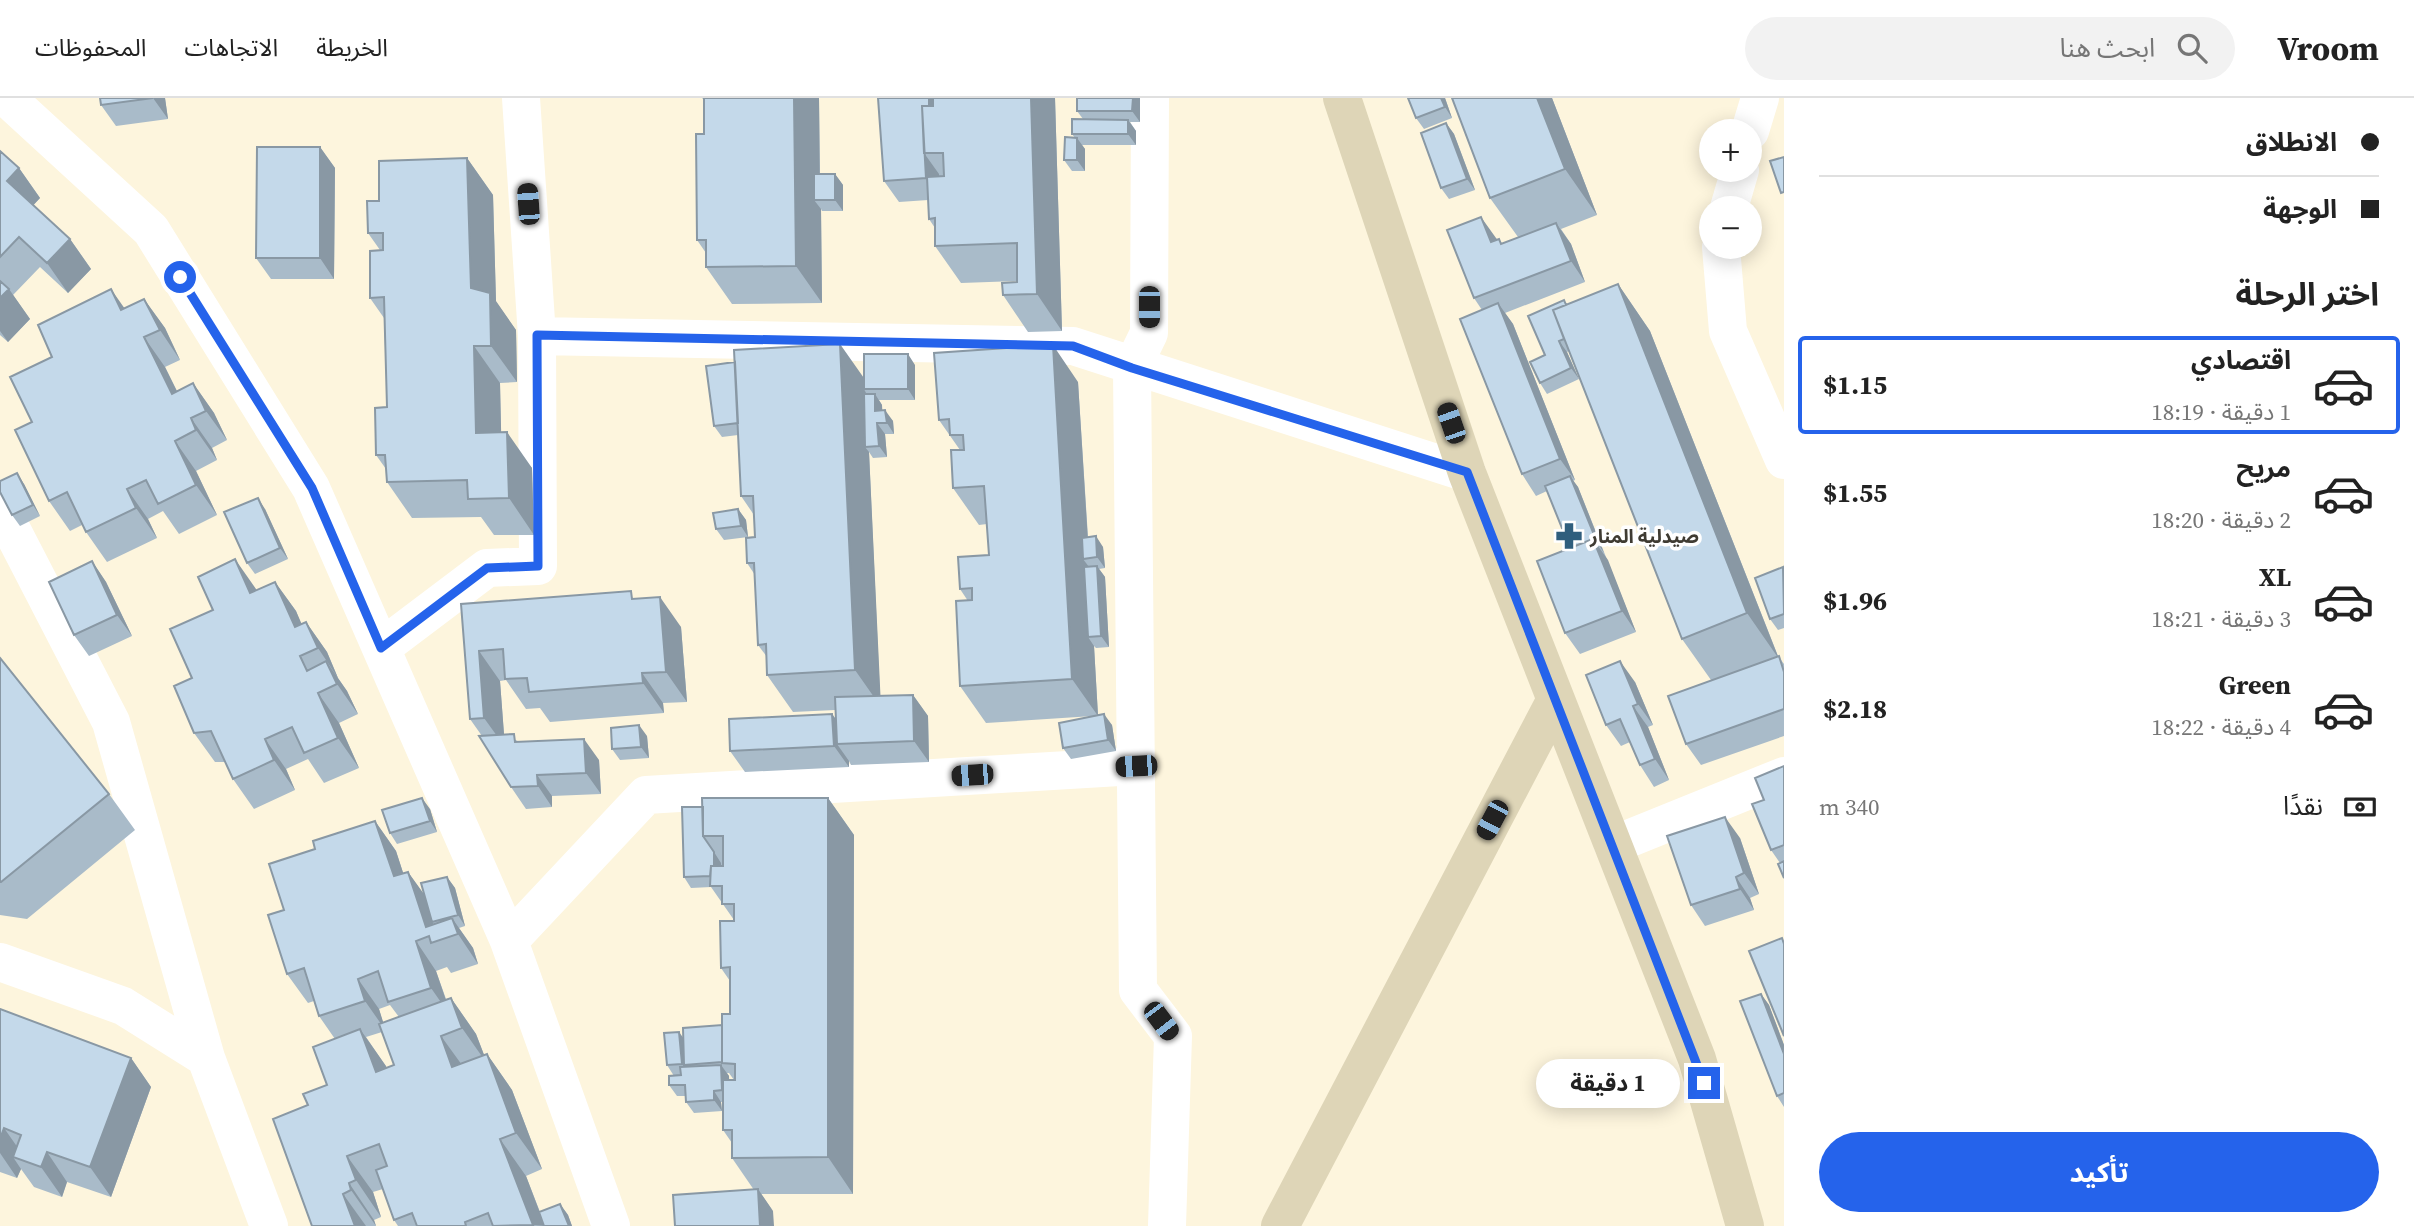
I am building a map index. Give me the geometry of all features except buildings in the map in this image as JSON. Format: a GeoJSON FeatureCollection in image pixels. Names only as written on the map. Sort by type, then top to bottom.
{"type":"FeatureCollection","features":[{"type":"Feature","properties":{"kind":"street"},"geometry":{"type":"LineString","coordinates":[[7,98],[151,230],[312,488],[509,941],[611,1226]]}},
{"type":"Feature","properties":{"kind":"street"},"geometry":{"type":"LineString","coordinates":[[381,648],[487,568],[538,566],[537,335],[521,98]]}},
{"type":"Feature","properties":{"kind":"street"},"geometry":{"type":"LineString","coordinates":[[1150,98],[1149,333],[1132,368],[1138,990],[1173,1036],[1167,1226]]}},
{"type":"Feature","properties":{"kind":"street"},"geometry":{"type":"LineString","coordinates":[[1342,98],[1467,472],[1697,1059],[1745,1226]]}},
{"type":"Feature","properties":{"kind":"street"},"geometry":{"type":"LineString","coordinates":[[1754,119],[1760,98]]}},
{"type":"Feature","properties":{"kind":"street"},"geometry":{"type":"LineString","coordinates":[[1722,259],[1728,331],[1784,460]]}},
{"type":"Feature","properties":{"kind":"street"},"geometry":{"type":"LineString","coordinates":[[537,335],[1073,346],[1132,368],[1467,472]]}},
{"type":"Feature","properties":{"kind":"street"},"geometry":{"type":"LineString","coordinates":[[0,507],[111,722],[206,1059],[269,1226]]}},
{"type":"Feature","properties":{"kind":"street"},"geometry":{"type":"LineString","coordinates":[[1280,1226],[1555,701]]}},
{"type":"Feature","properties":{"kind":"street"},"geometry":{"type":"LineString","coordinates":[[509,941],[646,795],[1136,766]]}},
{"type":"Feature","properties":{"kind":"street"},"geometry":{"type":"LineString","coordinates":[[1613,845],[1784,776]]}},
{"type":"Feature","properties":{"kind":"street"},"geometry":{"type":"LineString","coordinates":[[0,962],[123,1006],[206,1059]]}},
{"type":"Feature","properties":{"kind":"place","name":"صيدلية المنار"},"geometry":{"type":"Point","coordinates":[1569,536]}},
{"type":"Feature","properties":{"kind":"route"},"geometry":{"type":"LineString","coordinates":[[180,277],[312,488],[381,648],[487,568],[538,566],[537,335],[1073,346],[1132,368],[1467,472],[1697,1059],[1704,1083]]}}]}
